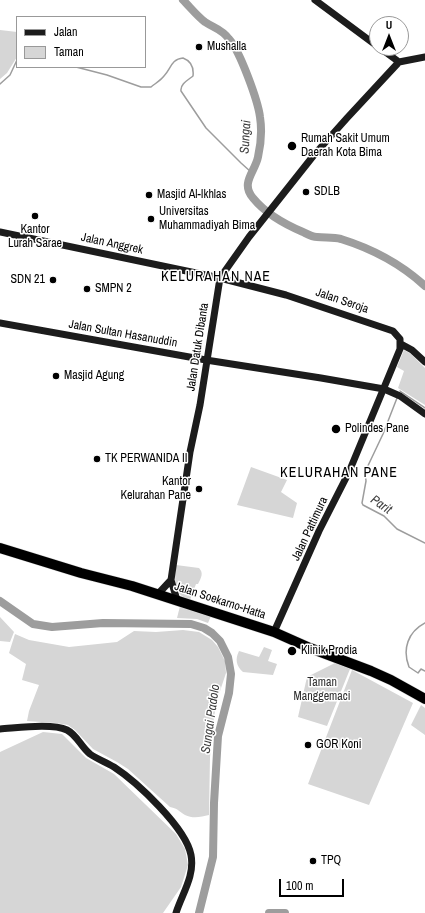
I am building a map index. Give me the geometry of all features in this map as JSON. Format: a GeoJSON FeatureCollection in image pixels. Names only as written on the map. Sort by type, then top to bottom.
{"type":"FeatureCollection","features":[{"type":"Feature","properties":{"kind":"highway","name":"Jalan Soekarno-Hatta"},"geometry":{"type":"LineString","coordinates":[[0,548],[81,573],[132,586],[274,632],[310,648],[378,674],[425,699]]}},
{"type":"Feature","properties":{"kind":"street"},"geometry":{"type":"LineString","coordinates":[[315,0],[369,40]]}},
{"type":"Feature","properties":{"kind":"street"},"geometry":{"type":"LineString","coordinates":[[391,56],[399,62],[425,57]]}},
{"type":"Feature","properties":{"kind":"street","name":"Jalan Datuk Dibanta"},"geometry":{"type":"LineString","coordinates":[[177,600],[171,580],[190,452],[200,404],[220,278],[273,206],[332,135],[399,62]]}},
{"type":"Feature","properties":{"kind":"street","name":"Jalan Anggrek"},"geometry":{"type":"LineString","coordinates":[[0,232],[220,278]]}},
{"type":"Feature","properties":{"kind":"street","name":"Jalan Seroja"},"geometry":{"type":"LineString","coordinates":[[220,278],[298,298],[393,331],[400,339],[401,344],[412,350],[425,362]]}},
{"type":"Feature","properties":{"kind":"street","name":"Jalan Sultan Hasanuddin"},"geometry":{"type":"LineString","coordinates":[[0,323],[384,390],[400,396],[425,414]]}},
{"type":"Feature","properties":{"kind":"street"},"geometry":{"type":"LineString","coordinates":[[384,390],[401,344]]}},
{"type":"Feature","properties":{"kind":"street","name":"Jalan Pattimura"},"geometry":{"type":"LineString","coordinates":[[274,632],[319,531],[349,472],[384,390]]}},
{"type":"Feature","properties":{"kind":"street"},"geometry":{"type":"LineString","coordinates":[[158,594],[171,580]]}},
{"type":"Feature","properties":{"kind":"street"},"geometry":{"type":"LineString","coordinates":[[0,729],[50,727],[66,729],[72,733],[88,753],[114,767],[136,784],[170,818],[186,840],[191,854],[192,865],[190,877],[176,913]]}},
{"type":"Feature","properties":{"kind":"green space"},"geometry":{"type":"Polygon","coordinates":[[[0,30],[16,32],[16,59],[7,73],[0,79],[0,30]]]}},
{"type":"Feature","properties":{"kind":"green space"},"geometry":{"type":"Polygon","coordinates":[[[404,350],[411,354],[425,368],[425,405],[398,388],[404,371],[397,367],[404,350]]]}},
{"type":"Feature","properties":{"kind":"green space"},"geometry":{"type":"Polygon","coordinates":[[[251,467],[287,480],[281,492],[297,503],[293,518],[237,505],[251,467]]]}},
{"type":"Feature","properties":{"kind":"green space"},"geometry":{"type":"Polygon","coordinates":[[[176,565],[199,568],[202,574],[198,584],[196,584],[190,600],[177,591],[175,582],[176,565]]]}},
{"type":"Feature","properties":{"kind":"green space"},"geometry":{"type":"Polygon","coordinates":[[[180,606],[211,616],[208,623],[197,619],[177,618],[180,606]]]}},
{"type":"Feature","properties":{"kind":"green space"},"geometry":{"type":"Polygon","coordinates":[[[0,617],[14,632],[10,642],[0,641],[0,617]]]}},
{"type":"Feature","properties":{"kind":"green space"},"geometry":{"type":"Polygon","coordinates":[[[183,630],[199,632],[212,640],[218,647],[225,661],[226,673],[217,700],[214,717],[210,757],[209,815],[197,817],[185,815],[177,809],[170,807],[128,769],[93,749],[75,730],[68,725],[27,721],[29,711],[39,685],[22,680],[26,664],[9,653],[15,634],[29,640],[69,647],[117,642],[134,631],[156,632],[183,630]]]}},
{"type":"Feature","properties":{"kind":"green space"},"geometry":{"type":"Polygon","coordinates":[[[264,647],[272,650],[268,661],[277,664],[273,675],[243,672],[237,662],[239,651],[259,657],[264,647]]]}},
{"type":"Feature","properties":{"kind":"green space","name":"Taman Manggemaci"},"geometry":{"type":"Polygon","coordinates":[[[335,663],[350,669],[327,726],[298,717],[307,677],[335,663]]]}},
{"type":"Feature","properties":{"kind":"green space"},"geometry":{"type":"Polygon","coordinates":[[[352,670],[413,703],[369,805],[308,784],[352,670]]]}},
{"type":"Feature","properties":{"kind":"green space"},"geometry":{"type":"Polygon","coordinates":[[[421,705],[425,708],[425,735],[411,725],[421,705]]]}},
{"type":"Feature","properties":{"kind":"green space"},"geometry":{"type":"Polygon","coordinates":[[[43,732],[62,734],[86,758],[114,774],[176,834],[185,849],[188,865],[181,887],[163,913],[0,913],[0,752],[43,732]]]}},
{"type":"Feature","properties":{"kind":"waterway","name":"Sungai"},"geometry":{"type":"LineString","coordinates":[[183,0],[202,20],[221,31],[229,39],[238,54],[252,88],[259,110],[261,132],[258,157],[248,182],[248,187],[249,193],[258,204],[270,214],[289,226],[308,234],[313,236],[341,239],[375,252],[406,270],[425,286]]}},
{"type":"Feature","properties":{"kind":"waterway"},"geometry":{"type":"LineString","coordinates":[[80,68],[107,75],[141,87],[151,87],[163,77],[176,60],[183,58],[186,59],[191,65],[193,76],[183,84],[181,91],[206,128],[251,172]]}},
{"type":"Feature","properties":{"kind":"waterway"},"geometry":{"type":"LineString","coordinates":[[0,84],[10,75],[16,62]]}},
{"type":"Feature","properties":{"kind":"waterway","name":"Parit"},"geometry":{"type":"LineString","coordinates":[[400,391],[425,408]]}},
{"type":"Feature","properties":{"kind":"waterway","name":"Parit"},"geometry":{"type":"LineString","coordinates":[[397,398],[383,434],[365,472],[366,481],[362,503],[363,505],[384,516],[397,529],[425,543]]}},
{"type":"Feature","properties":{"kind":"waterway","name":"Sungai Padolo"},"geometry":{"type":"LineString","coordinates":[[0,601],[33,624],[52,627],[103,623],[191,624],[204,628],[220,641],[228,657],[231,674],[229,693],[218,736],[214,803],[213,857],[199,913]]}},
{"type":"Feature","properties":{"kind":"waterway","name":"Parit"},"geometry":{"type":"LineString","coordinates":[[425,623],[414,631],[408,642],[406,654],[409,667],[418,673],[421,669],[425,671]]}},
{"type":"Feature","properties":{"kind":"waterway","name":"Sungai Padolo"},"geometry":{"type":"LineString","coordinates":[[269,913],[285,913]]}},
{"type":"Feature","properties":{"kind":"place","name":"Mushalla"},"geometry":{"type":"Point","coordinates":[199,47]}},
{"type":"Feature","properties":{"kind":"place","name":"Rumah Sakit Umum Daerah Kota Bima"},"geometry":{"type":"Point","coordinates":[292,146]}},
{"type":"Feature","properties":{"kind":"place","name":"SDLB"},"geometry":{"type":"Point","coordinates":[306,192]}},
{"type":"Feature","properties":{"kind":"place","name":"Masjid Al-Ikhlas"},"geometry":{"type":"Point","coordinates":[149,195]}},
{"type":"Feature","properties":{"kind":"place","name":"Kantor Lurah Sarae"},"geometry":{"type":"Point","coordinates":[35,216]}},
{"type":"Feature","properties":{"kind":"place","name":"Universitas Muhammadiyah Bima"},"geometry":{"type":"Point","coordinates":[151,219]}},
{"type":"Feature","properties":{"kind":"place","name":"SDN 21"},"geometry":{"type":"Point","coordinates":[53,280]}},
{"type":"Feature","properties":{"kind":"place","name":"SMPN 2"},"geometry":{"type":"Point","coordinates":[87,289]}},
{"type":"Feature","properties":{"kind":"place","name":"Masjid Agung"},"geometry":{"type":"Point","coordinates":[56,376]}},
{"type":"Feature","properties":{"kind":"place","name":"Polindes Pane"},"geometry":{"type":"Point","coordinates":[336,429]}},
{"type":"Feature","properties":{"kind":"place","name":"TK PERWANIDA II"},"geometry":{"type":"Point","coordinates":[97,459]}},
{"type":"Feature","properties":{"kind":"place","name":"Kantor Kelurahan Pane"},"geometry":{"type":"Point","coordinates":[199,489]}},
{"type":"Feature","properties":{"kind":"place","name":"Klinik Prodia"},"geometry":{"type":"Point","coordinates":[292,651]}},
{"type":"Feature","properties":{"kind":"place","name":"GOR Koni"},"geometry":{"type":"Point","coordinates":[308,745]}},
{"type":"Feature","properties":{"kind":"place","name":"TPQ"},"geometry":{"type":"Point","coordinates":[313,861]}},
{"type":"Feature","properties":{"kind":"district","name":"KELURAHAN NAE"},"geometry":{"type":"Point","coordinates":[216,277]}},
{"type":"Feature","properties":{"kind":"district","name":"KELURAHAN PANE"},"geometry":{"type":"Point","coordinates":[339,473]}}]}
